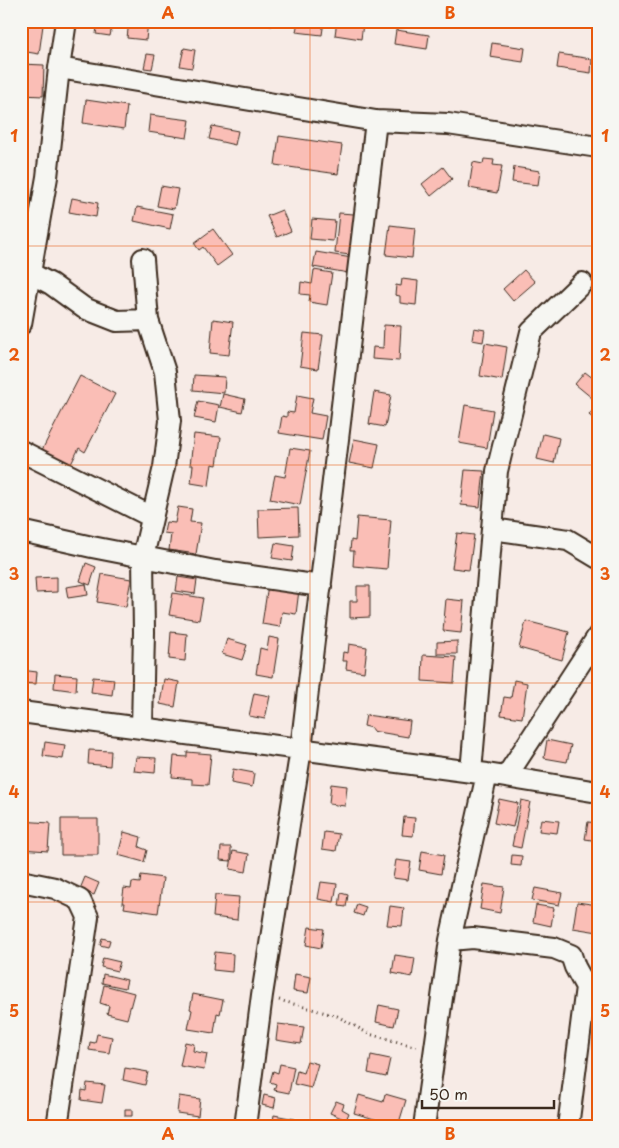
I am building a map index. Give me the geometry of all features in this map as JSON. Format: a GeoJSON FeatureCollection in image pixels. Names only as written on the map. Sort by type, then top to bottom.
{"type":"FeatureCollection","features":[{"type":"Feature","properties":{"kind":"street"},"geometry":{"type":"LineString","coordinates":[[21,324],[30,273],[29,229],[47,177],[66,21]]}},
{"type":"Feature","properties":{"kind":"street"},"geometry":{"type":"LineString","coordinates":[[59,68],[376,121],[448,124],[598,147]]}},
{"type":"Feature","properties":{"kind":"street"},"geometry":{"type":"LineString","coordinates":[[245,1127],[262,995],[301,749],[376,121]]}},
{"type":"Feature","properties":{"kind":"street"},"geometry":{"type":"LineString","coordinates":[[142,728],[144,632],[142,557],[164,467],[170,421],[165,372],[148,320],[144,259]]}},
{"type":"Feature","properties":{"kind":"street"},"geometry":{"type":"LineString","coordinates":[[30,273],[51,284],[84,308],[117,321],[148,320]]}},
{"type":"Feature","properties":{"kind":"street"},"geometry":{"type":"LineString","coordinates":[[424,1127],[450,940],[488,774],[492,528],[497,471],[531,332],[582,283]]}},
{"type":"Feature","properties":{"kind":"street"},"geometry":{"type":"LineString","coordinates":[[21,451],[152,517]]}},
{"type":"Feature","properties":{"kind":"street"},"geometry":{"type":"LineString","coordinates":[[492,528],[568,540],[598,558]]}},
{"type":"Feature","properties":{"kind":"street"},"geometry":{"type":"LineString","coordinates":[[21,531],[215,571],[321,586]]}},
{"type":"Feature","properties":{"kind":"street"},"geometry":{"type":"LineString","coordinates":[[488,774],[598,636]]}},
{"type":"Feature","properties":{"kind":"street"},"geometry":{"type":"LineString","coordinates":[[21,712],[488,774],[598,792]]}},
{"type":"Feature","properties":{"kind":"street"},"geometry":{"type":"LineString","coordinates":[[21,881],[55,888],[80,900],[88,917],[57,1127]]}},
{"type":"Feature","properties":{"kind":"street"},"geometry":{"type":"LineString","coordinates":[[450,940],[473,938],[509,942],[554,948],[571,955],[586,987],[568,1127]]}},
{"type":"Feature","properties":{"kind":"path"},"geometry":{"type":"LineString","coordinates":[[262,995],[337,1016],[369,1034],[411,1045],[434,1054]]}},
{"type":"Feature","properties":{"kind":"building"},"geometry":{"type":"Polygon","coordinates":[[[98,21],[113,21],[110,36],[96,34],[98,21]]]}},
{"type":"Feature","properties":{"kind":"building"},"geometry":{"type":"Polygon","coordinates":[[[129,21],[148,21],[146,40],[127,38],[129,21]]]}},
{"type":"Feature","properties":{"kind":"building"},"geometry":{"type":"Polygon","coordinates":[[[247,21],[273,21],[272,26],[247,21]]]}},
{"type":"Feature","properties":{"kind":"building"},"geometry":{"type":"Polygon","coordinates":[[[298,21],[324,21],[322,35],[296,32],[298,21]]]}},
{"type":"Feature","properties":{"kind":"building"},"geometry":{"type":"Polygon","coordinates":[[[337,21],[363,24],[361,39],[335,35],[337,21]]]}},
{"type":"Feature","properties":{"kind":"building"},"geometry":{"type":"Polygon","coordinates":[[[438,21],[466,21],[466,25],[438,21]]]}},
{"type":"Feature","properties":{"kind":"building"},"geometry":{"type":"Polygon","coordinates":[[[21,22],[43,25],[39,54],[21,51],[21,22]]]}},
{"type":"Feature","properties":{"kind":"building"},"geometry":{"type":"Polygon","coordinates":[[[396,30],[429,35],[427,49],[394,44],[396,30]]]}},
{"type":"Feature","properties":{"kind":"building"},"geometry":{"type":"Polygon","coordinates":[[[492,43],[525,48],[523,62],[490,57],[492,43]]]}},
{"type":"Feature","properties":{"kind":"building"},"geometry":{"type":"Polygon","coordinates":[[[184,48],[195,50],[192,68],[180,66],[184,48]]]}},
{"type":"Feature","properties":{"kind":"building"},"geometry":{"type":"Polygon","coordinates":[[[147,54],[155,55],[152,69],[144,68],[147,54]]]}},
{"type":"Feature","properties":{"kind":"building"},"geometry":{"type":"Polygon","coordinates":[[[559,54],[592,59],[591,73],[557,68],[559,54]]]}},
{"type":"Feature","properties":{"kind":"building"},"geometry":{"type":"Polygon","coordinates":[[[21,64],[44,65],[43,96],[21,95],[21,64]]]}},
{"type":"Feature","properties":{"kind":"building"},"geometry":{"type":"Polygon","coordinates":[[[86,100],[127,106],[124,129],[83,123],[86,100]]]}},
{"type":"Feature","properties":{"kind":"building"},"geometry":{"type":"Polygon","coordinates":[[[150,115],[190,120],[187,138],[148,132],[150,115]]]}},
{"type":"Feature","properties":{"kind":"building"},"geometry":{"type":"Polygon","coordinates":[[[212,126],[238,131],[235,145],[209,139],[212,126]]]}},
{"type":"Feature","properties":{"kind":"building"},"geometry":{"type":"Polygon","coordinates":[[[279,136],[342,145],[338,174],[275,165],[279,136]]]}},
{"type":"Feature","properties":{"kind":"building"},"geometry":{"type":"Polygon","coordinates":[[[484,159],[494,160],[493,165],[502,166],[497,193],[469,188],[473,162],[483,164],[484,159]]]}},
{"type":"Feature","properties":{"kind":"building"},"geometry":{"type":"Polygon","coordinates":[[[443,167],[452,179],[431,196],[422,184],[443,167]]]}},
{"type":"Feature","properties":{"kind":"building"},"geometry":{"type":"Polygon","coordinates":[[[514,167],[540,171],[538,185],[512,182],[514,167]]]}},
{"type":"Feature","properties":{"kind":"building"},"geometry":{"type":"Polygon","coordinates":[[[161,186],[178,189],[174,209],[157,206],[161,186]]]}},
{"type":"Feature","properties":{"kind":"building"},"geometry":{"type":"Polygon","coordinates":[[[21,197],[30,198],[25,218],[21,218],[21,197]]]}},
{"type":"Feature","properties":{"kind":"building"},"geometry":{"type":"Polygon","coordinates":[[[72,198],[98,203],[96,217],[69,212],[72,198]]]}},
{"type":"Feature","properties":{"kind":"building"},"geometry":{"type":"Polygon","coordinates":[[[137,207],[173,214],[170,229],[134,221],[137,207]]]}},
{"type":"Feature","properties":{"kind":"building"},"geometry":{"type":"Polygon","coordinates":[[[282,210],[291,231],[277,237],[267,216],[282,210]]]}},
{"type":"Feature","properties":{"kind":"building"},"geometry":{"type":"Polygon","coordinates":[[[339,213],[354,214],[350,255],[335,253],[339,213]]]}},
{"type":"Feature","properties":{"kind":"building"},"geometry":{"type":"Polygon","coordinates":[[[312,219],[335,221],[333,241],[310,239],[312,219]]]}},
{"type":"Feature","properties":{"kind":"building"},"geometry":{"type":"Polygon","coordinates":[[[390,225],[415,228],[412,258],[386,255],[390,225]]]}},
{"type":"Feature","properties":{"kind":"building"},"geometry":{"type":"Polygon","coordinates":[[[213,229],[232,255],[217,266],[203,247],[199,250],[194,243],[213,229]]]}},
{"type":"Feature","properties":{"kind":"building"},"geometry":{"type":"Polygon","coordinates":[[[316,252],[352,258],[349,273],[313,267],[316,252]]]}},
{"type":"Feature","properties":{"kind":"building"},"geometry":{"type":"Polygon","coordinates":[[[314,270],[332,273],[327,305],[309,302],[310,295],[300,294],[301,282],[312,284],[314,270]]]}},
{"type":"Feature","properties":{"kind":"building"},"geometry":{"type":"Polygon","coordinates":[[[524,270],[535,282],[513,301],[503,289],[524,270]]]}},
{"type":"Feature","properties":{"kind":"building"},"geometry":{"type":"Polygon","coordinates":[[[402,279],[418,281],[416,305],[400,303],[400,296],[395,295],[396,285],[401,286],[402,279]]]}},
{"type":"Feature","properties":{"kind":"building"},"geometry":{"type":"Polygon","coordinates":[[[213,319],[233,322],[229,355],[210,353],[213,319]]]}},
{"type":"Feature","properties":{"kind":"building"},"geometry":{"type":"Polygon","coordinates":[[[384,325],[401,326],[399,361],[372,359],[373,347],[383,348],[384,325]]]}},
{"type":"Feature","properties":{"kind":"building"},"geometry":{"type":"Polygon","coordinates":[[[474,328],[485,330],[483,342],[472,340],[474,328]]]}},
{"type":"Feature","properties":{"kind":"building"},"geometry":{"type":"Polygon","coordinates":[[[304,333],[323,335],[318,369],[300,366],[304,333]]]}},
{"type":"Feature","properties":{"kind":"building"},"geometry":{"type":"Polygon","coordinates":[[[485,343],[507,347],[502,380],[480,376],[485,343]]]}},
{"type":"Feature","properties":{"kind":"building"},"geometry":{"type":"Polygon","coordinates":[[[585,372],[598,382],[598,403],[575,384],[585,372]]]}},
{"type":"Feature","properties":{"kind":"building"},"geometry":{"type":"Polygon","coordinates":[[[194,375],[225,377],[224,393],[193,390],[194,375]]]}},
{"type":"Feature","properties":{"kind":"building"},"geometry":{"type":"Polygon","coordinates":[[[80,376],[115,394],[85,452],[79,448],[71,464],[42,450],[80,376]]]}},
{"type":"Feature","properties":{"kind":"building"},"geometry":{"type":"Polygon","coordinates":[[[374,392],[391,395],[385,427],[369,424],[374,392]]]}},
{"type":"Feature","properties":{"kind":"building"},"geometry":{"type":"Polygon","coordinates":[[[223,394],[245,399],[242,412],[220,407],[223,394]]]}},
{"type":"Feature","properties":{"kind":"building"},"geometry":{"type":"Polygon","coordinates":[[[297,395],[313,398],[310,413],[326,416],[322,440],[279,433],[282,416],[287,417],[287,412],[294,413],[297,395]]]}},
{"type":"Feature","properties":{"kind":"building"},"geometry":{"type":"Polygon","coordinates":[[[198,401],[219,405],[216,422],[194,418],[198,401]]]}},
{"type":"Feature","properties":{"kind":"building"},"geometry":{"type":"Polygon","coordinates":[[[465,405],[493,410],[487,448],[459,443],[465,405]]]}},
{"type":"Feature","properties":{"kind":"building"},"geometry":{"type":"Polygon","coordinates":[[[596,406],[598,408],[598,422],[589,415],[596,406]]]}},
{"type":"Feature","properties":{"kind":"building"},"geometry":{"type":"Polygon","coordinates":[[[194,434],[221,437],[217,465],[212,464],[209,486],[191,483],[193,465],[190,465],[194,434]]]}},
{"type":"Feature","properties":{"kind":"building"},"geometry":{"type":"Polygon","coordinates":[[[543,434],[559,438],[554,463],[537,459],[543,434]]]}},
{"type":"Feature","properties":{"kind":"building"},"geometry":{"type":"Polygon","coordinates":[[[354,439],[379,444],[374,468],[349,463],[354,439]]]}},
{"type":"Feature","properties":{"kind":"building"},"geometry":{"type":"Polygon","coordinates":[[[290,448],[310,451],[300,505],[270,499],[275,475],[285,477],[290,448]]]}},
{"type":"Feature","properties":{"kind":"building"},"geometry":{"type":"Polygon","coordinates":[[[465,470],[484,471],[480,507],[461,505],[465,470]]]}},
{"type":"Feature","properties":{"kind":"building"},"geometry":{"type":"Polygon","coordinates":[[[178,507],[192,509],[190,522],[201,523],[196,554],[169,550],[171,534],[164,533],[166,522],[175,523],[178,507]]]}},
{"type":"Feature","properties":{"kind":"building"},"geometry":{"type":"Polygon","coordinates":[[[298,508],[299,535],[259,537],[258,509],[298,508]]]}},
{"type":"Feature","properties":{"kind":"building"},"geometry":{"type":"Polygon","coordinates":[[[357,517],[391,520],[387,569],[353,566],[354,551],[350,551],[351,540],[355,541],[357,517]]]}},
{"type":"Feature","properties":{"kind":"building"},"geometry":{"type":"Polygon","coordinates":[[[457,533],[474,535],[469,570],[452,568],[457,533]]]}},
{"type":"Feature","properties":{"kind":"building"},"geometry":{"type":"Polygon","coordinates":[[[275,543],[294,546],[292,561],[272,558],[275,543]]]}},
{"type":"Feature","properties":{"kind":"building"},"geometry":{"type":"Polygon","coordinates":[[[86,563],[96,567],[90,585],[80,581],[86,563]]]}},
{"type":"Feature","properties":{"kind":"building"},"geometry":{"type":"Polygon","coordinates":[[[102,574],[131,579],[126,607],[97,602],[102,574]]]}},
{"type":"Feature","properties":{"kind":"building"},"geometry":{"type":"Polygon","coordinates":[[[57,577],[57,592],[36,593],[35,578],[57,577]]]}},
{"type":"Feature","properties":{"kind":"building"},"geometry":{"type":"Polygon","coordinates":[[[178,577],[197,580],[195,594],[176,591],[178,577]]]}},
{"type":"Feature","properties":{"kind":"building"},"geometry":{"type":"Polygon","coordinates":[[[86,584],[88,595],[68,598],[66,587],[86,584]]]}},
{"type":"Feature","properties":{"kind":"building"},"geometry":{"type":"Polygon","coordinates":[[[268,585],[299,590],[296,614],[282,612],[280,627],[262,624],[268,585]]]}},
{"type":"Feature","properties":{"kind":"building"},"geometry":{"type":"Polygon","coordinates":[[[357,586],[370,586],[370,617],[350,618],[350,601],[357,601],[357,586]]]}},
{"type":"Feature","properties":{"kind":"building"},"geometry":{"type":"Polygon","coordinates":[[[173,593],[203,598],[199,620],[169,615],[173,593]]]}},
{"type":"Feature","properties":{"kind":"building"},"geometry":{"type":"Polygon","coordinates":[[[446,599],[464,601],[461,633],[443,631],[446,599]]]}},
{"type":"Feature","properties":{"kind":"building"},"geometry":{"type":"Polygon","coordinates":[[[526,621],[569,632],[562,660],[519,648],[526,621]]]}},
{"type":"Feature","properties":{"kind":"building"},"geometry":{"type":"Polygon","coordinates":[[[171,632],[187,634],[185,661],[169,659],[171,632]]]}},
{"type":"Feature","properties":{"kind":"building"},"geometry":{"type":"Polygon","coordinates":[[[269,637],[279,639],[273,677],[256,674],[260,648],[267,650],[269,637]]]}},
{"type":"Feature","properties":{"kind":"building"},"geometry":{"type":"Polygon","coordinates":[[[227,639],[247,645],[242,660],[222,654],[227,639]]]}},
{"type":"Feature","properties":{"kind":"building"},"geometry":{"type":"Polygon","coordinates":[[[457,641],[457,654],[437,654],[437,642],[457,641]]]}},
{"type":"Feature","properties":{"kind":"building"},"geometry":{"type":"Polygon","coordinates":[[[349,644],[367,647],[364,672],[346,669],[347,661],[342,661],[343,652],[348,653],[349,644]]]}},
{"type":"Feature","properties":{"kind":"building"},"geometry":{"type":"Polygon","coordinates":[[[423,655],[456,657],[454,683],[422,681],[423,655]]]}},
{"type":"Feature","properties":{"kind":"building"},"geometry":{"type":"Polygon","coordinates":[[[21,670],[37,672],[36,684],[21,683],[21,670]]]}},
{"type":"Feature","properties":{"kind":"building"},"geometry":{"type":"Polygon","coordinates":[[[55,674],[77,676],[76,691],[54,688],[55,674]]]}},
{"type":"Feature","properties":{"kind":"building"},"geometry":{"type":"Polygon","coordinates":[[[93,677],[114,679],[112,695],[91,692],[93,677]]]}},
{"type":"Feature","properties":{"kind":"building"},"geometry":{"type":"Polygon","coordinates":[[[164,679],[179,682],[175,707],[160,704],[164,679]]]}},
{"type":"Feature","properties":{"kind":"building"},"geometry":{"type":"Polygon","coordinates":[[[514,680],[527,683],[522,718],[501,715],[504,697],[511,698],[514,680]]]}},
{"type":"Feature","properties":{"kind":"building"},"geometry":{"type":"Polygon","coordinates":[[[254,693],[270,696],[265,719],[249,716],[254,693]]]}},
{"type":"Feature","properties":{"kind":"building"},"geometry":{"type":"Polygon","coordinates":[[[366,715],[410,721],[408,737],[372,731],[372,728],[364,726],[366,715]]]}},
{"type":"Feature","properties":{"kind":"building"},"geometry":{"type":"Polygon","coordinates":[[[547,740],[571,745],[567,762],[544,758],[547,740]]]}},
{"type":"Feature","properties":{"kind":"building"},"geometry":{"type":"Polygon","coordinates":[[[45,742],[65,745],[63,759],[43,756],[45,742]]]}},
{"type":"Feature","properties":{"kind":"building"},"geometry":{"type":"Polygon","coordinates":[[[89,750],[111,751],[110,766],[88,764],[89,750]]]}},
{"type":"Feature","properties":{"kind":"building"},"geometry":{"type":"Polygon","coordinates":[[[187,752],[211,754],[208,785],[192,784],[192,779],[172,777],[174,756],[187,757],[187,752]]]}},
{"type":"Feature","properties":{"kind":"building"},"geometry":{"type":"Polygon","coordinates":[[[136,757],[156,758],[155,773],[134,771],[136,757]]]}},
{"type":"Feature","properties":{"kind":"building"},"geometry":{"type":"Polygon","coordinates":[[[233,769],[254,773],[252,787],[231,783],[233,769]]]}},
{"type":"Feature","properties":{"kind":"building"},"geometry":{"type":"Polygon","coordinates":[[[331,784],[347,786],[345,806],[329,804],[331,784]]]}},
{"type":"Feature","properties":{"kind":"building"},"geometry":{"type":"Polygon","coordinates":[[[499,799],[518,803],[513,827],[494,823],[499,799]]]}},
{"type":"Feature","properties":{"kind":"building"},"geometry":{"type":"Polygon","coordinates":[[[521,800],[530,802],[521,848],[512,846],[521,800]]]}},
{"type":"Feature","properties":{"kind":"building"},"geometry":{"type":"Polygon","coordinates":[[[404,817],[415,818],[413,836],[402,835],[404,817]]]}},
{"type":"Feature","properties":{"kind":"building"},"geometry":{"type":"Polygon","coordinates":[[[61,819],[98,819],[98,855],[61,855],[61,819]]]}},
{"type":"Feature","properties":{"kind":"building"},"geometry":{"type":"Polygon","coordinates":[[[541,819],[559,821],[557,833],[539,831],[541,819]]]}},
{"type":"Feature","properties":{"kind":"building"},"geometry":{"type":"Polygon","coordinates":[[[21,821],[50,823],[48,851],[21,849],[21,821]]]}},
{"type":"Feature","properties":{"kind":"building"},"geometry":{"type":"Polygon","coordinates":[[[588,822],[598,823],[598,841],[585,839],[588,822]]]}},
{"type":"Feature","properties":{"kind":"building"},"geometry":{"type":"Polygon","coordinates":[[[124,832],[141,837],[139,847],[147,850],[144,862],[118,855],[124,832]]]}},
{"type":"Feature","properties":{"kind":"building"},"geometry":{"type":"Polygon","coordinates":[[[324,832],[339,834],[336,851],[322,849],[324,832]]]}},
{"type":"Feature","properties":{"kind":"building"},"geometry":{"type":"Polygon","coordinates":[[[221,847],[231,847],[231,861],[220,860],[221,847]]]}},
{"type":"Feature","properties":{"kind":"building"},"geometry":{"type":"Polygon","coordinates":[[[233,851],[249,854],[246,872],[230,869],[233,851]]]}},
{"type":"Feature","properties":{"kind":"building"},"geometry":{"type":"Polygon","coordinates":[[[422,851],[444,855],[441,874],[419,870],[422,851]]]}},
{"type":"Feature","properties":{"kind":"building"},"geometry":{"type":"Polygon","coordinates":[[[512,855],[522,856],[521,866],[511,865],[512,855]]]}},
{"type":"Feature","properties":{"kind":"building"},"geometry":{"type":"Polygon","coordinates":[[[396,860],[411,862],[408,880],[393,878],[396,860]]]}},
{"type":"Feature","properties":{"kind":"building"},"geometry":{"type":"Polygon","coordinates":[[[141,875],[163,878],[158,913],[124,908],[125,903],[122,903],[124,888],[131,889],[132,882],[140,883],[141,875]]]}},
{"type":"Feature","properties":{"kind":"building"},"geometry":{"type":"Polygon","coordinates":[[[85,877],[99,883],[94,895],[80,889],[85,877]]]}},
{"type":"Feature","properties":{"kind":"building"},"geometry":{"type":"Polygon","coordinates":[[[321,882],[337,884],[334,902],[318,899],[321,882]]]}},
{"type":"Feature","properties":{"kind":"building"},"geometry":{"type":"Polygon","coordinates":[[[484,884],[504,887],[500,913],[480,909],[484,884]]]}},
{"type":"Feature","properties":{"kind":"building"},"geometry":{"type":"Polygon","coordinates":[[[535,888],[562,893],[559,905],[532,900],[535,888]]]}},
{"type":"Feature","properties":{"kind":"building"},"geometry":{"type":"Polygon","coordinates":[[[341,893],[348,895],[346,907],[339,906],[341,893]]]}},
{"type":"Feature","properties":{"kind":"building"},"geometry":{"type":"Polygon","coordinates":[[[215,895],[239,897],[237,920],[213,917],[215,895]]]}},
{"type":"Feature","properties":{"kind":"building"},"geometry":{"type":"Polygon","coordinates":[[[577,902],[598,905],[598,932],[573,928],[577,902]]]}},
{"type":"Feature","properties":{"kind":"building"},"geometry":{"type":"Polygon","coordinates":[[[357,904],[366,907],[363,916],[354,913],[357,904]]]}},
{"type":"Feature","properties":{"kind":"building"},"geometry":{"type":"Polygon","coordinates":[[[536,905],[554,908],[551,926],[533,922],[536,905]]]}},
{"type":"Feature","properties":{"kind":"building"},"geometry":{"type":"Polygon","coordinates":[[[390,906],[404,908],[402,926],[387,925],[390,906]]]}},
{"type":"Feature","properties":{"kind":"building"},"geometry":{"type":"Polygon","coordinates":[[[309,927],[324,929],[321,948],[306,945],[309,927]]]}},
{"type":"Feature","properties":{"kind":"building"},"geometry":{"type":"Polygon","coordinates":[[[102,938],[110,940],[108,947],[100,945],[102,938]]]}},
{"type":"Feature","properties":{"kind":"building"},"geometry":{"type":"Polygon","coordinates":[[[215,952],[233,954],[232,972],[213,970],[215,952]]]}},
{"type":"Feature","properties":{"kind":"building"},"geometry":{"type":"Polygon","coordinates":[[[395,955],[415,958],[412,977],[392,973],[395,955]]]}},
{"type":"Feature","properties":{"kind":"building"},"geometry":{"type":"Polygon","coordinates":[[[103,958],[120,962],[117,971],[101,967],[103,958]]]}},
{"type":"Feature","properties":{"kind":"building"},"geometry":{"type":"Polygon","coordinates":[[[103,974],[127,980],[125,988],[102,983],[103,974]]]}},
{"type":"Feature","properties":{"kind":"building"},"geometry":{"type":"Polygon","coordinates":[[[295,974],[311,977],[308,993],[293,991],[295,974]]]}},
{"type":"Feature","properties":{"kind":"building"},"geometry":{"type":"Polygon","coordinates":[[[104,985],[134,993],[127,1019],[107,1014],[109,1006],[100,1003],[104,985]]]}},
{"type":"Feature","properties":{"kind":"building"},"geometry":{"type":"Polygon","coordinates":[[[193,994],[223,1000],[220,1014],[217,1013],[214,1033],[188,1029],[193,994]]]}},
{"type":"Feature","properties":{"kind":"building"},"geometry":{"type":"Polygon","coordinates":[[[379,1005],[398,1009],[394,1026],[376,1022],[379,1005]]]}},
{"type":"Feature","properties":{"kind":"building"},"geometry":{"type":"Polygon","coordinates":[[[278,1024],[304,1027],[301,1044],[276,1040],[278,1024]]]}},
{"type":"Feature","properties":{"kind":"building"},"geometry":{"type":"Polygon","coordinates":[[[97,1034],[112,1037],[109,1053],[89,1050],[90,1042],[95,1043],[97,1034]]]}},
{"type":"Feature","properties":{"kind":"building"},"geometry":{"type":"Polygon","coordinates":[[[185,1042],[194,1044],[193,1051],[207,1054],[204,1070],[180,1066],[185,1042]]]}},
{"type":"Feature","properties":{"kind":"building"},"geometry":{"type":"Polygon","coordinates":[[[371,1055],[390,1059],[386,1077],[368,1073],[371,1055]]]}},
{"type":"Feature","properties":{"kind":"building"},"geometry":{"type":"Polygon","coordinates":[[[307,1061],[318,1064],[311,1088],[294,1084],[297,1071],[303,1073],[307,1061]]]}},
{"type":"Feature","properties":{"kind":"building"},"geometry":{"type":"Polygon","coordinates":[[[280,1064],[294,1067],[289,1093],[274,1090],[276,1084],[270,1082],[273,1071],[278,1073],[280,1064]]]}},
{"type":"Feature","properties":{"kind":"building"},"geometry":{"type":"Polygon","coordinates":[[[125,1068],[148,1072],[145,1085],[123,1080],[125,1068]]]}},
{"type":"Feature","properties":{"kind":"building"},"geometry":{"type":"Polygon","coordinates":[[[87,1083],[105,1085],[102,1103],[81,1100],[82,1090],[86,1091],[87,1083]]]}},
{"type":"Feature","properties":{"kind":"building"},"geometry":{"type":"Polygon","coordinates":[[[385,1094],[406,1100],[398,1126],[354,1113],[359,1095],[383,1102],[385,1094]]]}},
{"type":"Feature","properties":{"kind":"building"},"geometry":{"type":"Polygon","coordinates":[[[264,1095],[276,1098],[274,1108],[262,1105],[264,1095]]]}},
{"type":"Feature","properties":{"kind":"building"},"geometry":{"type":"Polygon","coordinates":[[[179,1096],[200,1099],[198,1116],[177,1113],[179,1096]]]}},
{"type":"Feature","properties":{"kind":"building"},"geometry":{"type":"Polygon","coordinates":[[[336,1101],[344,1104],[342,1109],[349,1113],[346,1120],[330,1113],[336,1101]]]}},
{"type":"Feature","properties":{"kind":"building"},"geometry":{"type":"Polygon","coordinates":[[[125,1109],[132,1109],[132,1116],[125,1116],[125,1109]]]}},
{"type":"Feature","properties":{"kind":"building"},"geometry":{"type":"Polygon","coordinates":[[[274,1115],[295,1119],[294,1127],[272,1127],[274,1115]]]}}]}
